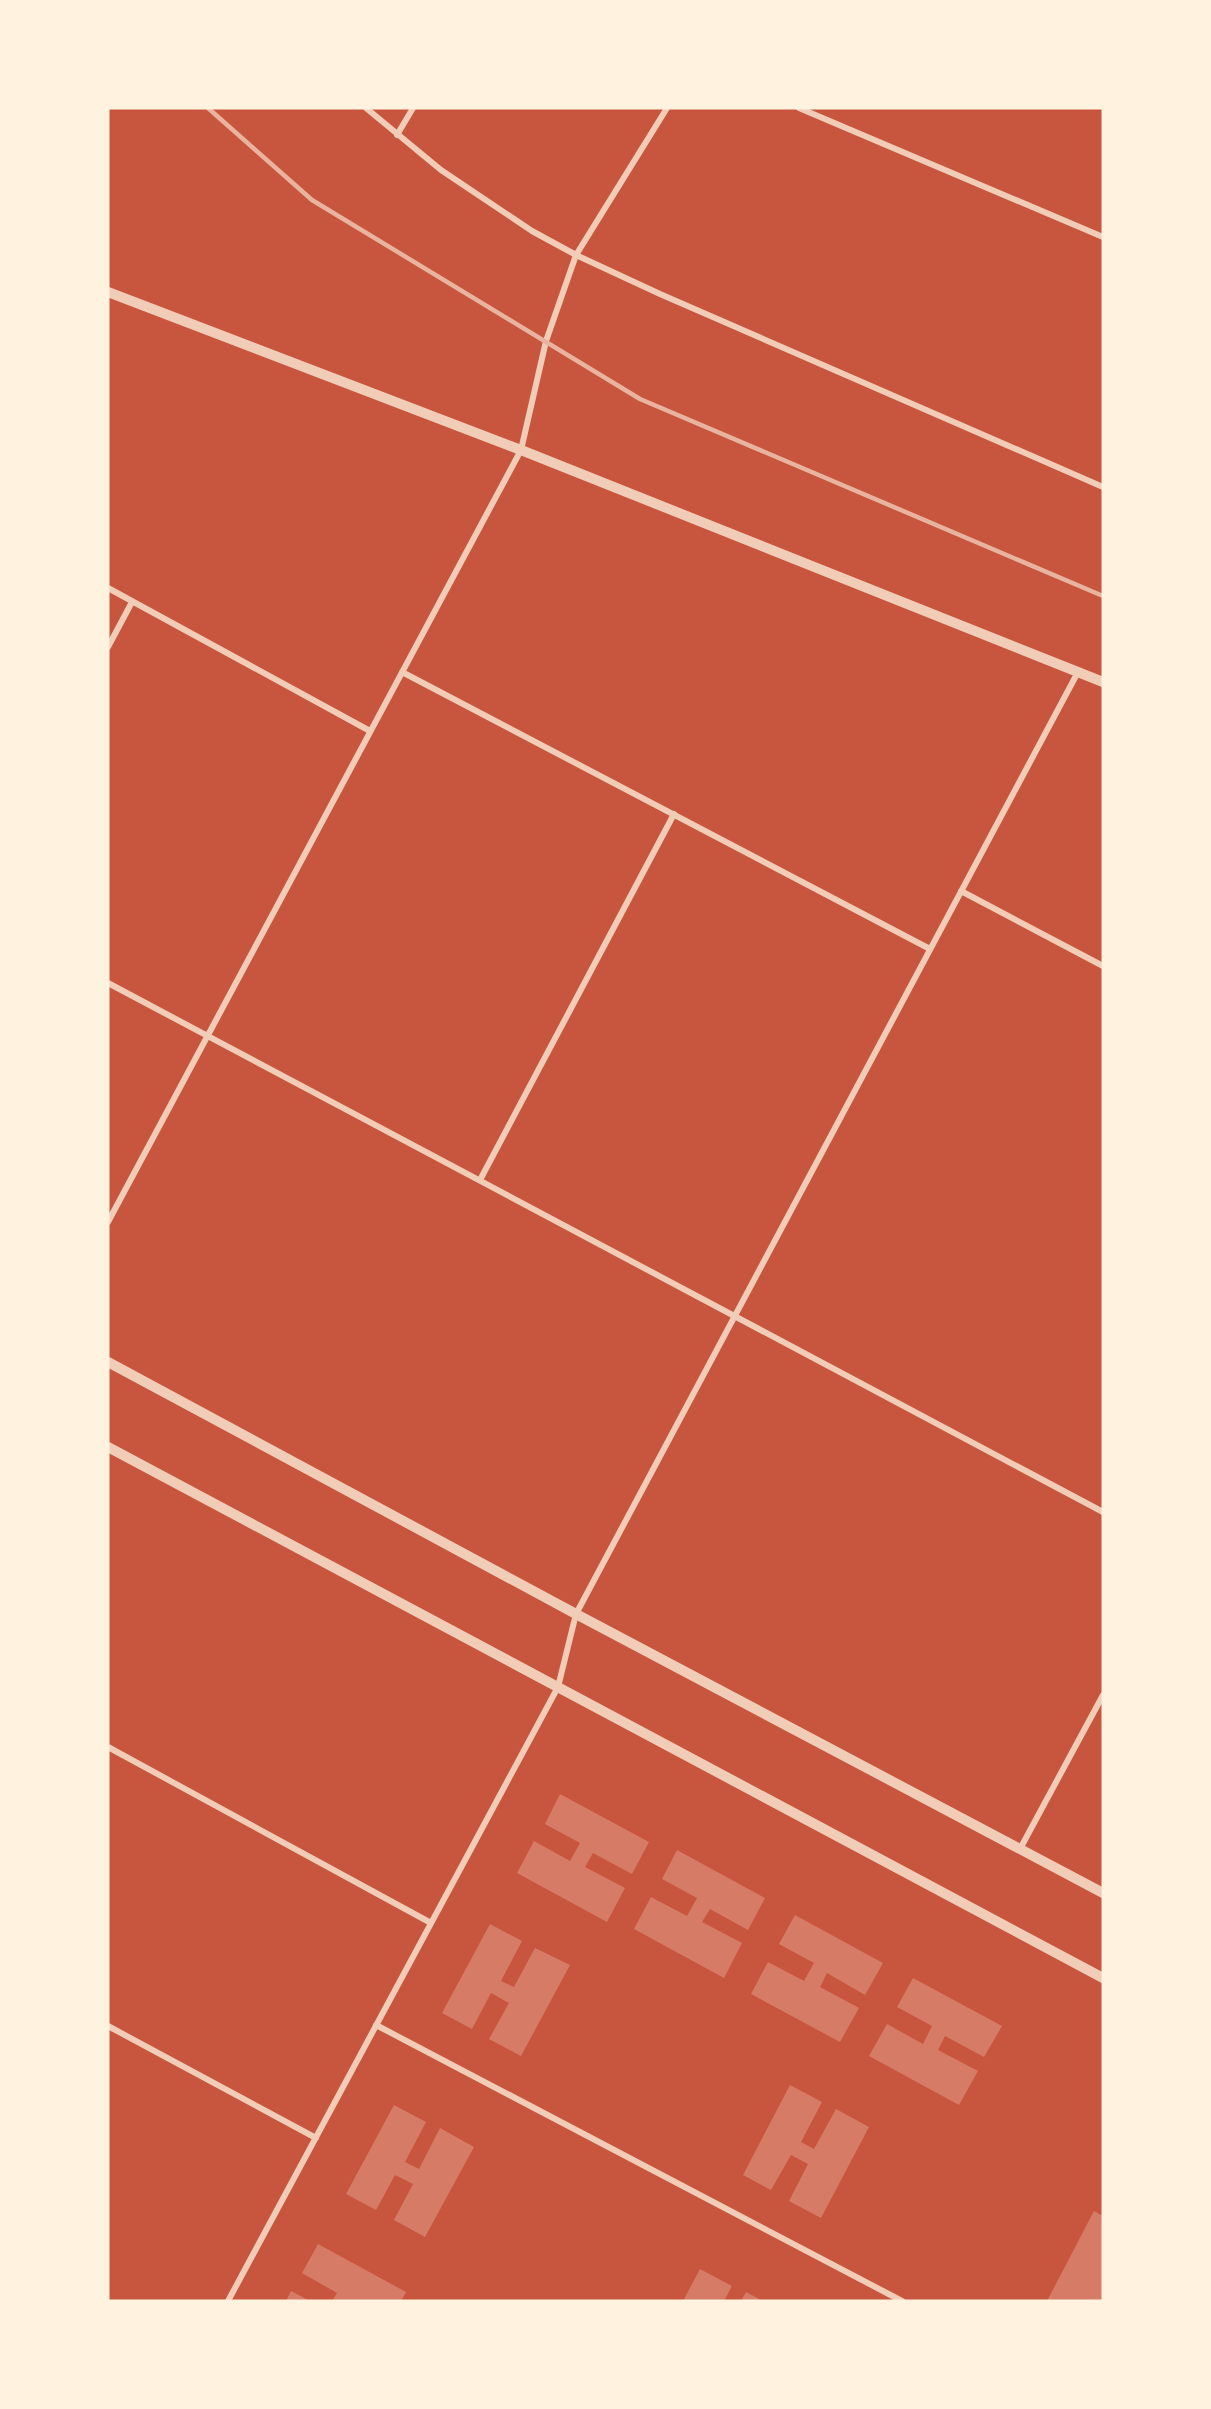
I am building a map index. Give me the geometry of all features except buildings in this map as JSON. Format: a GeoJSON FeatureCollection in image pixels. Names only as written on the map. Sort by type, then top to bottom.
{"type":"FeatureCollection","features":[{"type":"Feature","properties":{"kind":"street"},"geometry":{"type":"LineString","coordinates":[[366,108],[441,170],[532,231],[576,255],[671,299],[1103,487]]}},
{"type":"Feature","properties":{"kind":"street"},"geometry":{"type":"LineString","coordinates":[[397,135],[413,108]]}},
{"type":"Feature","properties":{"kind":"street"},"geometry":{"type":"LineString","coordinates":[[108,1222],[521,450],[546,341],[576,255],[667,108]]}},
{"type":"Feature","properties":{"kind":"street"},"geometry":{"type":"LineString","coordinates":[[799,108],[1103,237]]}},
{"type":"Feature","properties":{"kind":"street"},"geometry":{"type":"LineString","coordinates":[[108,292],[521,450],[1103,682]]}},
{"type":"Feature","properties":{"kind":"street"},"geometry":{"type":"LineString","coordinates":[[108,588],[370,731]]}},
{"type":"Feature","properties":{"kind":"street"},"geometry":{"type":"LineString","coordinates":[[108,647],[132,602]]}},
{"type":"Feature","properties":{"kind":"street"},"geometry":{"type":"LineString","coordinates":[[402,672],[930,949]]}},
{"type":"Feature","properties":{"kind":"street"},"geometry":{"type":"LineString","coordinates":[[228,2301],[558,1687],[576,1614],[1078,672]]}},
{"type":"Feature","properties":{"kind":"street"},"geometry":{"type":"LineString","coordinates":[[480,1180],[674,814]]}},
{"type":"Feature","properties":{"kind":"street"},"geometry":{"type":"LineString","coordinates":[[961,891],[1103,966]]}},
{"type":"Feature","properties":{"kind":"street"},"geometry":{"type":"LineString","coordinates":[[108,983],[1103,1512]]}},
{"type":"Feature","properties":{"kind":"street"},"geometry":{"type":"LineString","coordinates":[[108,1362],[576,1614],[1103,1893]]}},
{"type":"Feature","properties":{"kind":"street"},"geometry":{"type":"LineString","coordinates":[[108,1447],[1103,1978]]}},
{"type":"Feature","properties":{"kind":"street"},"geometry":{"type":"LineString","coordinates":[[1020,1849],[1103,1695]]}},
{"type":"Feature","properties":{"kind":"street"},"geometry":{"type":"LineString","coordinates":[[108,1747],[431,1923]]}},
{"type":"Feature","properties":{"kind":"street"},"geometry":{"type":"LineString","coordinates":[[376,2025],[902,2301]]}},
{"type":"Feature","properties":{"kind":"street"},"geometry":{"type":"LineString","coordinates":[[108,2026],[316,2138]]}},
{"type":"Feature","properties":{"kind":"railway"},"geometry":{"type":"LineString","coordinates":[[208,108],[312,200],[640,399],[1103,596]]}}]}
